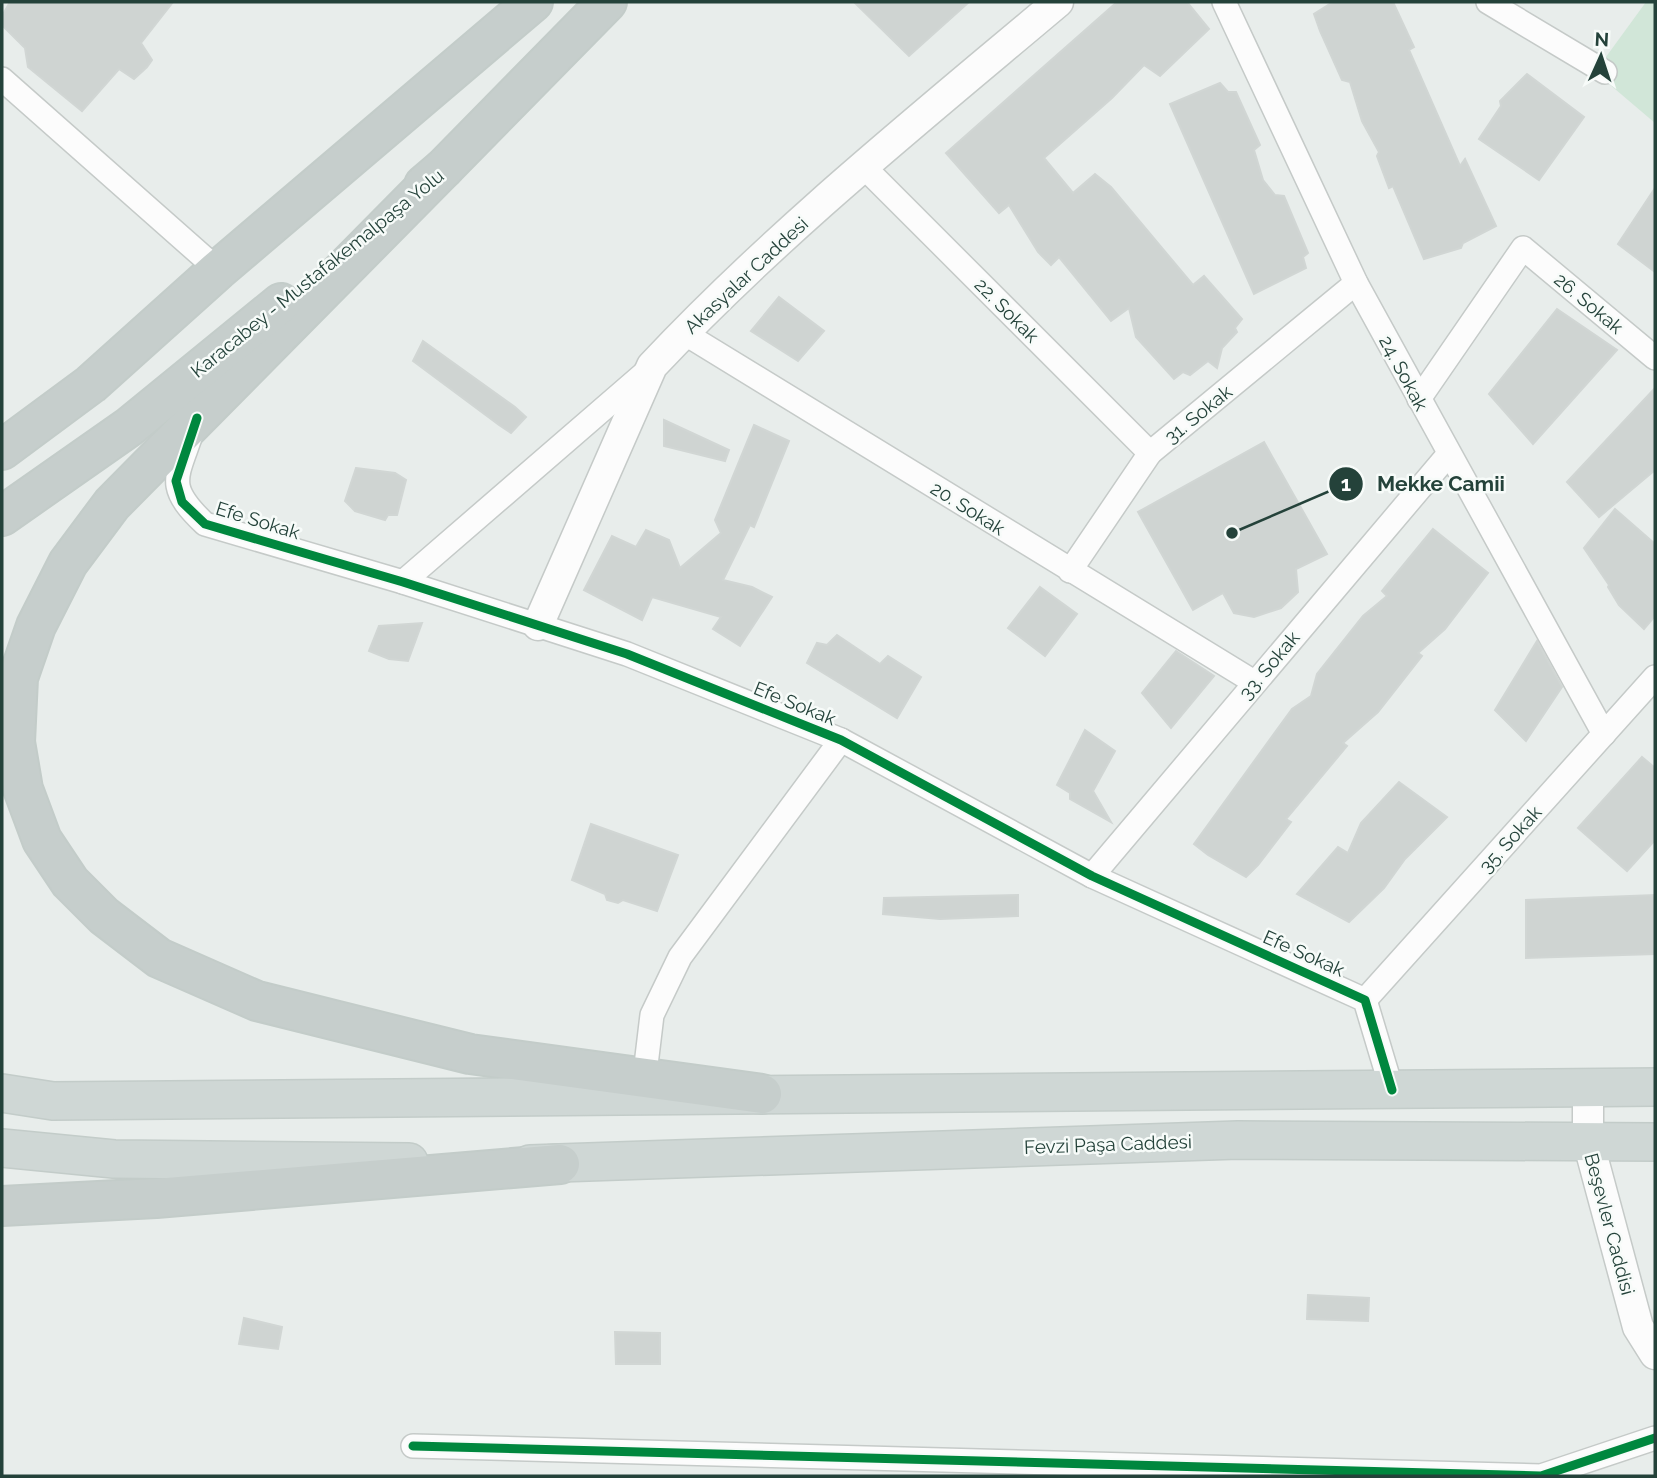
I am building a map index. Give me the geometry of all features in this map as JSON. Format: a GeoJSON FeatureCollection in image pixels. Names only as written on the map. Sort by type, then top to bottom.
{"type":"FeatureCollection","features":[{"type":"Feature","properties":{"kind":"highway"},"geometry":{"type":"LineString","coordinates":[[2,450],[18,424],[90,384],[218,270],[533,2]]}},
{"type":"Feature","properties":{"kind":"highway","name":"Karacabey - Mustafakemalpaşa Yolu"},"geometry":{"type":"LineString","coordinates":[[2,516],[129,427],[444,168],[607,2]]}},
{"type":"Feature","properties":{"kind":"highway"},"geometry":{"type":"LineString","coordinates":[[444,168],[112,504],[68,563],[36,626],[18,678],[15,742],[23,789],[42,840],[69,882],[104,916],[159,958],[257,1000],[470,1054],[643,1086],[762,1094]]}},
{"type":"Feature","properties":{"kind":"highway"},"geometry":{"type":"LineString","coordinates":[[2,1206],[156,1198],[560,1164]]}},
{"type":"Feature","properties":{"kind":"main road"},"geometry":{"type":"LineString","coordinates":[[2,1093],[53,1101],[643,1086]]}},
{"type":"Feature","properties":{"kind":"main road"},"geometry":{"type":"LineString","coordinates":[[762,1094],[1655,1087]]}},
{"type":"Feature","properties":{"kind":"main road","name":"Fevzi Paşa Caddesi"},"geometry":{"type":"LineString","coordinates":[[2,1148],[114,1159],[560,1164],[700,1156],[1238,1140],[1655,1142]]}},
{"type":"Feature","properties":{"kind":"street","name":"Akasyalar Caddesi"},"geometry":{"type":"LineString","coordinates":[[538,625],[652,366],[863,166],[1058,2]]}},
{"type":"Feature","properties":{"kind":"street","name":"24. Sokak"},"geometry":{"type":"LineString","coordinates":[[1224,2],[1356,284],[1604,734]]}},
{"type":"Feature","properties":{"kind":"street"},"geometry":{"type":"LineString","coordinates":[[1488,2],[1605,72]]}},
{"type":"Feature","properties":{"kind":"street"},"geometry":{"type":"LineString","coordinates":[[2,79],[218,270]]}},
{"type":"Feature","properties":{"kind":"street","name":"22. Sokak"},"geometry":{"type":"LineString","coordinates":[[863,166],[1150,453]]}},
{"type":"Feature","properties":{"kind":"street","name":"26. Sokak"},"geometry":{"type":"LineString","coordinates":[[1419,399],[1523,248],[1655,358]]}},
{"type":"Feature","properties":{"kind":"street","name":"31. Sokak"},"geometry":{"type":"LineString","coordinates":[[1070,571],[1150,453],[1356,284]]}},
{"type":"Feature","properties":{"kind":"street","name":"20. Sokak"},"geometry":{"type":"LineString","coordinates":[[684,333],[1254,682]]}},
{"type":"Feature","properties":{"kind":"street"},"geometry":{"type":"LineString","coordinates":[[403,582],[652,366]]}},
{"type":"Feature","properties":{"kind":"street","name":"Efe Sokak"},"geometry":{"type":"LineString","coordinates":[[197,418],[176,481],[181,502],[205,524],[403,582],[627,654],[841,740],[1092,876],[1365,1000]]}},
{"type":"Feature","properties":{"kind":"street","name":"33. Sokak"},"geometry":{"type":"LineString","coordinates":[[1092,876],[1448,455]]}},
{"type":"Feature","properties":{"kind":"street","name":"35. Sokak"},"geometry":{"type":"LineString","coordinates":[[1365,1000],[1655,677]]}},
{"type":"Feature","properties":{"kind":"street"},"geometry":{"type":"LineString","coordinates":[[643,1086],[652,1016],[680,957],[841,740]]}},
{"type":"Feature","properties":{"kind":"street"},"geometry":{"type":"LineString","coordinates":[[1365,1000],[1392,1090]]}},
{"type":"Feature","properties":{"kind":"street","name":"Beşevler Caddisi"},"geometry":{"type":"LineString","coordinates":[[1587,1087],[1588,1141],[1638,1327],[1655,1354]]}},
{"type":"Feature","properties":{"kind":"street"},"geometry":{"type":"LineString","coordinates":[[413,1446],[1541,1476],[1655,1438]]}},
{"type":"Feature","properties":{"kind":"green space"},"geometry":{"type":"Polygon","coordinates":[[[1646,2],[1655,2],[1655,123],[1595,72],[1646,2]]]}},
{"type":"Feature","properties":{"kind":"building"},"geometry":{"type":"Polygon","coordinates":[[[10,2],[173,2],[141,43],[152,60],[147,67],[134,79],[119,69],[82,111],[28,67],[25,48],[2,25],[2,16],[10,2]]]}},
{"type":"Feature","properties":{"kind":"building"},"geometry":{"type":"Polygon","coordinates":[[[854,2],[969,2],[909,56],[854,2]]]}},
{"type":"Feature","properties":{"kind":"building"},"geometry":{"type":"Polygon","coordinates":[[[1117,2],[1187,2],[1209,29],[1160,76],[1144,65],[1112,98],[1044,158],[1073,193],[1095,174],[1111,187],[1193,285],[1204,276],[1242,319],[1235,328],[1237,332],[1222,348],[1217,368],[1208,361],[1190,375],[1183,372],[1174,379],[1136,337],[1129,308],[1111,321],[1059,257],[1051,265],[1038,252],[1009,205],[999,213],[946,153],[1117,2]]]}},
{"type":"Feature","properties":{"kind":"building"},"geometry":{"type":"Polygon","coordinates":[[[1333,2],[1393,2],[1414,47],[1409,50],[1460,166],[1465,159],[1496,226],[1463,243],[1461,248],[1424,259],[1393,186],[1389,188],[1377,156],[1379,152],[1362,121],[1350,82],[1342,80],[1320,31],[1314,14],[1333,2]]]}},
{"type":"Feature","properties":{"kind":"building"},"geometry":{"type":"Polygon","coordinates":[[[1527,74],[1584,117],[1539,180],[1479,139],[1501,106],[1500,101],[1527,74]]]}},
{"type":"Feature","properties":{"kind":"building"},"geometry":{"type":"Polygon","coordinates":[[[1220,83],[1228,92],[1236,92],[1260,145],[1254,150],[1263,180],[1275,195],[1284,196],[1308,253],[1303,257],[1306,268],[1254,294],[1170,104],[1220,83]]]}},
{"type":"Feature","properties":{"kind":"building"},"geometry":{"type":"Polygon","coordinates":[[[1655,188],[1655,272],[1618,244],[1655,188]]]}},
{"type":"Feature","properties":{"kind":"building"},"geometry":{"type":"Polygon","coordinates":[[[779,297],[824,331],[798,361],[751,331],[779,297]]]}},
{"type":"Feature","properties":{"kind":"building"},"geometry":{"type":"Polygon","coordinates":[[[1557,309],[1617,350],[1533,444],[1489,394],[1557,309]]]}},
{"type":"Feature","properties":{"kind":"building"},"geometry":{"type":"Polygon","coordinates":[[[423,341],[526,417],[511,433],[499,425],[413,361],[423,341]]]}},
{"type":"Feature","properties":{"kind":"building"},"geometry":{"type":"Polygon","coordinates":[[[1655,388],[1655,470],[1599,517],[1567,482],[1655,388]]]}},
{"type":"Feature","properties":{"kind":"building"},"geometry":{"type":"Polygon","coordinates":[[[664,420],[729,450],[725,461],[664,446],[664,420]]]}},
{"type":"Feature","properties":{"kind":"building"},"geometry":{"type":"Polygon","coordinates":[[[754,425],[789,441],[754,527],[750,525],[723,580],[752,587],[772,597],[740,646],[713,629],[721,617],[652,597],[642,620],[584,590],[612,536],[636,547],[646,530],[669,540],[680,568],[721,533],[715,520],[754,425]]]}},
{"type":"Feature","properties":{"kind":"building"},"geometry":{"type":"Polygon","coordinates":[[[1264,442],[1327,554],[1296,569],[1298,592],[1281,608],[1254,617],[1234,613],[1223,593],[1193,610],[1138,512],[1264,442]]]}},
{"type":"Feature","properties":{"kind":"building"},"geometry":{"type":"Polygon","coordinates":[[[356,468],[395,473],[406,480],[397,515],[388,515],[385,520],[355,511],[345,501],[356,468]]]}},
{"type":"Feature","properties":{"kind":"building"},"geometry":{"type":"Polygon","coordinates":[[[1615,509],[1655,544],[1655,616],[1644,629],[1619,605],[1584,548],[1615,509]]]}},
{"type":"Feature","properties":{"kind":"building"},"geometry":{"type":"Polygon","coordinates":[[[1433,529],[1488,573],[1445,629],[1418,653],[1422,656],[1378,712],[1343,743],[1347,746],[1286,819],[1291,822],[1258,865],[1246,877],[1208,855],[1194,844],[1292,709],[1311,696],[1317,674],[1363,616],[1387,596],[1382,591],[1433,529]]]}},
{"type":"Feature","properties":{"kind":"building"},"geometry":{"type":"Polygon","coordinates":[[[1040,587],[1077,614],[1045,656],[1008,628],[1040,587]]]}},
{"type":"Feature","properties":{"kind":"building"},"geometry":{"type":"Polygon","coordinates":[[[422,623],[408,661],[389,659],[369,651],[379,626],[422,623]]]}},
{"type":"Feature","properties":{"kind":"building"},"geometry":{"type":"Polygon","coordinates":[[[837,635],[880,664],[888,656],[921,677],[897,718],[807,663],[817,643],[827,645],[837,635]]]}},
{"type":"Feature","properties":{"kind":"building"},"geometry":{"type":"Polygon","coordinates":[[[1537,641],[1562,687],[1526,741],[1495,710],[1537,641]]]}},
{"type":"Feature","properties":{"kind":"building"},"geometry":{"type":"Polygon","coordinates":[[[1176,651],[1214,676],[1171,728],[1142,693],[1176,651]]]}},
{"type":"Feature","properties":{"kind":"building"},"geometry":{"type":"Polygon","coordinates":[[[1085,730],[1115,751],[1093,791],[1111,822],[1070,799],[1070,793],[1057,785],[1085,730]]]}},
{"type":"Feature","properties":{"kind":"building"},"geometry":{"type":"Polygon","coordinates":[[[1642,757],[1655,768],[1655,840],[1627,871],[1578,828],[1642,757]]]}},
{"type":"Feature","properties":{"kind":"building"},"geometry":{"type":"Polygon","coordinates":[[[1399,782],[1447,817],[1405,859],[1384,888],[1349,922],[1297,894],[1338,847],[1348,853],[1361,823],[1399,782]]]}},
{"type":"Feature","properties":{"kind":"building"},"geometry":{"type":"Polygon","coordinates":[[[591,824],[678,855],[657,911],[623,900],[618,903],[607,900],[605,894],[572,880],[591,824]]]}},
{"type":"Feature","properties":{"kind":"building"},"geometry":{"type":"Polygon","coordinates":[[[1018,895],[1018,916],[940,919],[883,914],[884,898],[1018,895]]]}},
{"type":"Feature","properties":{"kind":"building"},"geometry":{"type":"Polygon","coordinates":[[[1655,895],[1655,954],[1526,958],[1526,900],[1655,895]]]}},
{"type":"Feature","properties":{"kind":"building"},"geometry":{"type":"Polygon","coordinates":[[[1308,1295],[1369,1298],[1368,1321],[1307,1319],[1308,1295]]]}},
{"type":"Feature","properties":{"kind":"building"},"geometry":{"type":"Polygon","coordinates":[[[244,1318],[282,1327],[278,1349],[239,1344],[244,1318]]]}},
{"type":"Feature","properties":{"kind":"building"},"geometry":{"type":"Polygon","coordinates":[[[615,1332],[660,1333],[660,1364],[616,1364],[615,1332]]]}},
{"type":"Feature","properties":{"kind":"cycle path"},"geometry":{"type":"LineString","coordinates":[[197,418],[176,481],[182,502],[205,524],[403,582],[627,654],[841,740],[1092,876],[1365,1000],[1392,1090]]}},
{"type":"Feature","properties":{"kind":"cycle path"},"geometry":{"type":"LineString","coordinates":[[413,1446],[1541,1476],[1655,1438]]}},
{"type":"Feature","properties":{"kind":"place","name":"Mekke Camii"},"geometry":{"type":"Point","coordinates":[1232,533]}}]}
